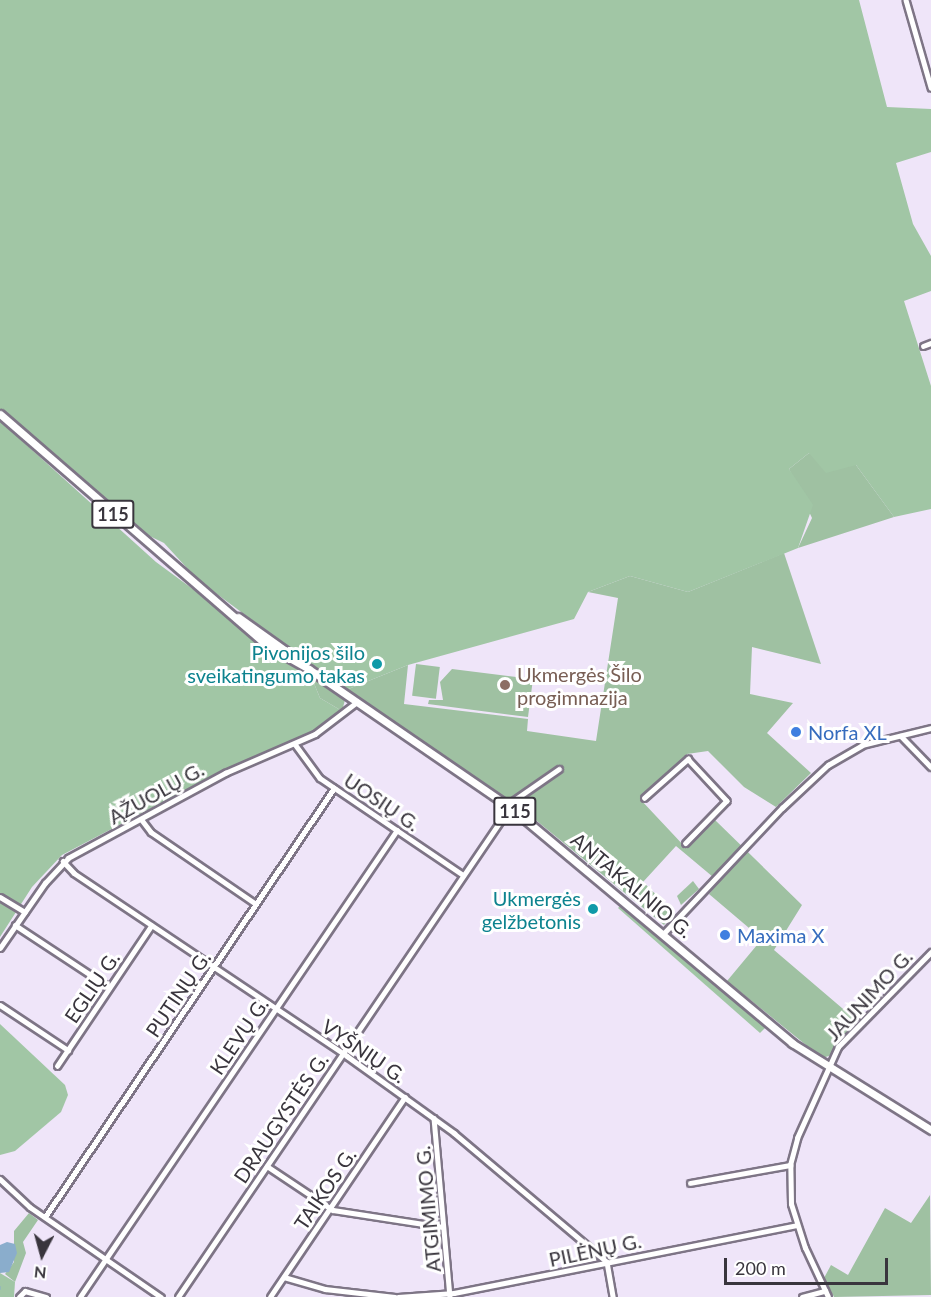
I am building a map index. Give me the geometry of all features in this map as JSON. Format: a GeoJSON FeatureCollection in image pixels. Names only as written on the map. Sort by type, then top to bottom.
{"type":"FeatureCollection","features":[{"type":"Feature","properties":{"kind":"main road","name":"ANTAKALNIO G."},"geometry":{"type":"LineString","coordinates":[[0,414],[268,646],[309,669],[509,806],[664,933],[788,1040],[827,1068],[931,1130]]}},
{"type":"Feature","properties":{"kind":"street"},"geometry":{"type":"LineString","coordinates":[[906,0],[931,87]]}},
{"type":"Feature","properties":{"kind":"street"},"geometry":{"type":"LineString","coordinates":[[923,346],[931,343]]}},
{"type":"Feature","properties":{"kind":"street","name":"ĄŽUOLŲ G."},"geometry":{"type":"LineString","coordinates":[[0,948],[63,861],[225,773],[295,744],[324,729],[357,702]]}},
{"type":"Feature","properties":{"kind":"street"},"geometry":{"type":"LineString","coordinates":[[664,933],[817,774],[862,745],[931,728]]}},
{"type":"Feature","properties":{"kind":"street"},"geometry":{"type":"LineString","coordinates":[[901,736],[931,767]]}},
{"type":"Feature","properties":{"kind":"street","name":"UOSIŲ G."},"geometry":{"type":"LineString","coordinates":[[295,744],[313,772],[463,875]]}},
{"type":"Feature","properties":{"kind":"street"},"geometry":{"type":"LineString","coordinates":[[644,798],[688,759],[727,801],[686,843]]}},
{"type":"Feature","properties":{"kind":"street"},"geometry":{"type":"LineString","coordinates":[[509,806],[559,769]]}},
{"type":"Feature","properties":{"kind":"street","name":"PUTINŲ G."},"geometry":{"type":"LineString","coordinates":[[45,1216],[334,788]]}},
{"type":"Feature","properties":{"kind":"street","name":"DRAUGYSTĖS G."},"geometry":{"type":"LineString","coordinates":[[178,1297],[509,806]]}},
{"type":"Feature","properties":{"kind":"street"},"geometry":{"type":"LineString","coordinates":[[142,820],[151,832],[256,904]]}},
{"type":"Feature","properties":{"kind":"street","name":"KLEVŲ G."},"geometry":{"type":"LineString","coordinates":[[80,1297],[397,830]]}},
{"type":"Feature","properties":{"kind":"street","name":"VYŠNIŲ G."},"geometry":{"type":"LineString","coordinates":[[63,861],[74,873],[275,1010],[343,1053],[434,1118],[607,1262]]}},
{"type":"Feature","properties":{"kind":"street"},"geometry":{"type":"LineString","coordinates":[[0,897],[25,912]]}},
{"type":"Feature","properties":{"kind":"street"},"geometry":{"type":"LineString","coordinates":[[15,925],[109,987]]}},
{"type":"Feature","properties":{"kind":"street","name":"EGLIŲ G."},"geometry":{"type":"LineString","coordinates":[[57,1066],[151,926]]}},
{"type":"Feature","properties":{"kind":"street","name":"JAUNIMO G."},"geometry":{"type":"LineString","coordinates":[[828,1297],[796,1225],[790,1165],[802,1123],[827,1068],[847,1037],[931,952]]}},
{"type":"Feature","properties":{"kind":"street"},"geometry":{"type":"LineString","coordinates":[[0,1005],[68,1050]]}},
{"type":"Feature","properties":{"kind":"street","name":"TAIKOS G."},"geometry":{"type":"LineString","coordinates":[[270,1297],[405,1097]]}},
{"type":"Feature","properties":{"kind":"street","name":"ATGIMIMO G."},"geometry":{"type":"LineString","coordinates":[[434,1118],[450,1295]]}},
{"type":"Feature","properties":{"kind":"street"},"geometry":{"type":"LineString","coordinates":[[690,1183],[790,1165]]}},
{"type":"Feature","properties":{"kind":"street"},"geometry":{"type":"LineString","coordinates":[[267,1166],[330,1209],[443,1227]]}},
{"type":"Feature","properties":{"kind":"street"},"geometry":{"type":"LineString","coordinates":[[0,1179],[45,1216],[161,1297]]}},
{"type":"Feature","properties":{"kind":"street","name":"PILĖNŲ G."},"geometry":{"type":"LineString","coordinates":[[284,1277],[325,1289],[397,1297],[450,1295],[796,1225]]}},
{"type":"Feature","properties":{"kind":"street"},"geometry":{"type":"LineString","coordinates":[[607,1262],[613,1297]]}},
{"type":"Feature","properties":{"kind":"street"},"geometry":{"type":"LineString","coordinates":[[20,1297],[25,1291],[46,1297]]}},
{"type":"Feature","properties":{"kind":"street"},"geometry":{"type":"LineString","coordinates":[[802,1297],[825,1291]]}},
{"type":"Feature","properties":{"kind":"green space"},"geometry":{"type":"Polygon","coordinates":[[[0,0],[859,0],[887,107],[931,109],[931,152],[896,163],[913,224],[931,256],[931,291],[904,301],[931,386],[931,509],[894,517],[856,465],[826,473],[809,453],[789,469],[813,505],[798,548],[688,592],[630,576],[588,592],[574,619],[408,665],[346,690],[198,580],[164,543],[137,530],[0,409],[0,0]]]}},
{"type":"Feature","properties":{"kind":"green space"},"geometry":{"type":"Polygon","coordinates":[[[0,421],[156,562],[311,676],[320,698],[342,711],[312,733],[220,772],[62,855],[32,887],[0,937],[0,421]]]}},
{"type":"Feature","properties":{"kind":"green space"},"geometry":{"type":"Polygon","coordinates":[[[809,453],[856,465],[894,517],[798,548],[812,518],[789,469],[809,453]]]}},
{"type":"Feature","properties":{"kind":"green space"},"geometry":{"type":"Polygon","coordinates":[[[784,553],[821,664],[752,647],[750,694],[793,703],[767,733],[811,773],[776,807],[744,787],[708,751],[687,754],[640,799],[686,848],[715,820],[802,905],[774,950],[856,1020],[829,1056],[822,1058],[727,981],[762,939],[709,894],[719,882],[676,846],[643,882],[675,913],[664,925],[521,808],[346,690],[408,665],[404,704],[528,719],[527,731],[596,741],[618,598],[588,592],[630,576],[688,592],[784,553]]]}},
{"type":"Feature","properties":{"kind":"green space"},"geometry":{"type":"Polygon","coordinates":[[[416,664],[440,667],[436,699],[412,696],[416,664]]]}},
{"type":"Feature","properties":{"kind":"green space"},"geometry":{"type":"Polygon","coordinates":[[[452,669],[533,679],[528,717],[428,704],[429,700],[443,700],[440,682],[452,669]]]}},
{"type":"Feature","properties":{"kind":"green space"},"geometry":{"type":"Polygon","coordinates":[[[311,676],[345,700],[342,711],[320,698],[311,676]]]}},
{"type":"Feature","properties":{"kind":"green space"},"geometry":{"type":"Polygon","coordinates":[[[693,881],[699,889],[681,905],[677,896],[693,881]]]}},
{"type":"Feature","properties":{"kind":"green space"},"geometry":{"type":"Polygon","coordinates":[[[622,904],[766,1027],[760,1033],[618,908],[622,904]]]}},
{"type":"Feature","properties":{"kind":"green space"},"geometry":{"type":"Polygon","coordinates":[[[0,1024],[65,1085],[68,1095],[61,1112],[15,1151],[0,1155],[0,1024]]]}},
{"type":"Feature","properties":{"kind":"green space"},"geometry":{"type":"Polygon","coordinates":[[[930,1195],[931,1295],[834,1297],[824,1278],[831,1265],[848,1275],[885,1208],[911,1223],[930,1195]]]}},
{"type":"Feature","properties":{"kind":"green space"},"geometry":{"type":"Polygon","coordinates":[[[29,1213],[38,1220],[23,1242],[26,1253],[15,1282],[5,1274],[14,1262],[14,1231],[29,1213]]]}},
{"type":"Feature","properties":{"kind":"green space"},"geometry":{"type":"Polygon","coordinates":[[[0,1273],[15,1282],[14,1297],[0,1297],[0,1273]]]}},
{"type":"Feature","properties":{"kind":"water"},"geometry":{"type":"Polygon","coordinates":[[[7,1242],[15,1244],[17,1253],[9,1272],[0,1273],[0,1245],[7,1242]]]}},
{"type":"Feature","properties":{"kind":"place","name":"Pivonijos šilo sveikatingumo takas"},"geometry":{"type":"Point","coordinates":[377,664]}},
{"type":"Feature","properties":{"kind":"place","name":"Ukmergės Šilo progimnazija"},"geometry":{"type":"Point","coordinates":[505,685]}},
{"type":"Feature","properties":{"kind":"place","name":"Norfa XL"},"geometry":{"type":"Point","coordinates":[796,732]}},
{"type":"Feature","properties":{"kind":"place","name":"Ukmergės gelžbetonis"},"geometry":{"type":"Point","coordinates":[593,909]}},
{"type":"Feature","properties":{"kind":"place","name":"Maxima X"},"geometry":{"type":"Point","coordinates":[725,935]}}]}
